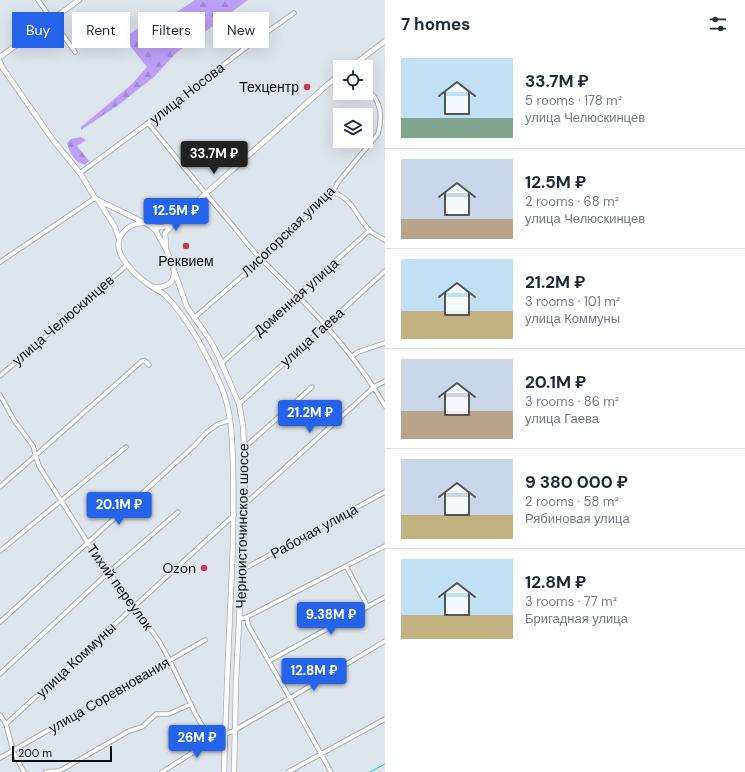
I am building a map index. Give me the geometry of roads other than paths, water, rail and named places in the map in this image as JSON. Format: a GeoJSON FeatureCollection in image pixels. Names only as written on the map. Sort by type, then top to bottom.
{"type":"FeatureCollection","features":[{"type":"Feature","properties":{"kind":"main road"},"geometry":{"type":"LineString","coordinates":[[62,12],[79,0]]}},
{"type":"Feature","properties":{"kind":"main road"},"geometry":{"type":"LineString","coordinates":[[360,60],[385,41]]}},
{"type":"Feature","properties":{"kind":"main road"},"geometry":{"type":"LineString","coordinates":[[0,57],[12,48]]}},
{"type":"Feature","properties":{"kind":"main road"},"geometry":{"type":"LineString","coordinates":[[0,62],[39,121],[80,173],[115,227],[119,240],[120,252],[127,265],[152,287],[160,288],[168,285],[174,277],[174,272],[165,241],[165,233],[168,229],[205,194],[333,80]]}},
{"type":"Feature","properties":{"kind":"main road"},"geometry":{"type":"LineString","coordinates":[[96,199],[151,226],[160,228],[165,227],[183,214]]}},
{"type":"Feature","properties":{"kind":"main road"},"geometry":{"type":"LineString","coordinates":[[119,240],[123,232],[129,226],[145,223]]}},
{"type":"Feature","properties":{"kind":"main road"},"geometry":{"type":"LineString","coordinates":[[151,226],[167,251]]}},
{"type":"Feature","properties":{"kind":"main road","name":"Черноисточинское шоссе"},"geometry":{"type":"LineString","coordinates":[[174,272],[187,307],[210,340],[239,404],[243,426],[245,510],[234,772]]}},
{"type":"Feature","properties":{"kind":"main road","name":"Черноисточинское шоссе"},"geometry":{"type":"LineString","coordinates":[[152,287],[164,294],[171,302],[201,344],[222,388],[228,407],[230,420],[233,455],[234,513],[224,772]]}},
{"type":"Feature","properties":{"kind":"main road"},"geometry":{"type":"LineString","coordinates":[[234,513],[245,510]]}},
{"type":"Feature","properties":{"kind":"street"},"geometry":{"type":"LineString","coordinates":[[38,0],[47,12]]}},
{"type":"Feature","properties":{"kind":"street","name":"улица Носова"},"geometry":{"type":"LineString","coordinates":[[80,173],[249,45],[294,13]]}},
{"type":"Feature","properties":{"kind":"street"},"geometry":{"type":"LineString","coordinates":[[64,37],[74,52]]}},
{"type":"Feature","properties":{"kind":"street","name":"Лисогорская улица"},"geometry":{"type":"LineString","coordinates":[[194,318],[262,258],[333,192],[338,182],[378,134],[380,127],[380,105],[373,96]]}},
{"type":"Feature","properties":{"kind":"street"},"geometry":{"type":"LineString","coordinates":[[148,123],[205,194],[262,258],[326,326],[374,387],[385,406]]}},
{"type":"Feature","properties":{"kind":"street"},"geometry":{"type":"LineString","coordinates":[[333,192],[343,196],[370,230],[385,240]]}},
{"type":"Feature","properties":{"kind":"street"},"geometry":{"type":"LineString","coordinates":[[0,262],[96,199]]}},
{"type":"Feature","properties":{"kind":"street","name":"Доменная улица"},"geometry":{"type":"LineString","coordinates":[[221,364],[370,230]]}},
{"type":"Feature","properties":{"kind":"street","name":"улица Челюскинцев"},"geometry":{"type":"LineString","coordinates":[[0,376],[127,265]]}},
{"type":"Feature","properties":{"kind":"street","name":"улица Гаева"},"geometry":{"type":"LineString","coordinates":[[239,404],[385,271]]}},
{"type":"Feature","properties":{"kind":"street"},"geometry":{"type":"LineString","coordinates":[[351,357],[358,352],[385,343]]}},
{"type":"Feature","properties":{"kind":"street"},"geometry":{"type":"LineString","coordinates":[[0,487],[142,361],[145,360],[149,365]]}},
{"type":"Feature","properties":{"kind":"street"},"geometry":{"type":"LineString","coordinates":[[245,504],[374,387],[385,381]]}},
{"type":"Feature","properties":{"kind":"street"},"geometry":{"type":"LineString","coordinates":[[244,448],[312,387]]}},
{"type":"Feature","properties":{"kind":"street","name":"Тихий переулок"},"geometry":{"type":"LineString","coordinates":[[0,395],[14,420],[33,446],[39,466],[88,543],[159,641],[190,704],[211,741]]}},
{"type":"Feature","properties":{"kind":"street"},"geometry":{"type":"LineString","coordinates":[[0,622],[189,451],[207,432],[218,424],[230,420]]}},
{"type":"Feature","properties":{"kind":"street"},"geometry":{"type":"LineString","coordinates":[[0,551],[126,447]]}},
{"type":"Feature","properties":{"kind":"street","name":"Рабочая улица"},"geometry":{"type":"LineString","coordinates":[[242,570],[385,492]]}},
{"type":"Feature","properties":{"kind":"street"},"geometry":{"type":"LineString","coordinates":[[0,674],[108,572],[178,512]]}},
{"type":"Feature","properties":{"kind":"street","name":"улица Коммуны"},"geometry":{"type":"LineString","coordinates":[[6,724],[234,513]]}},
{"type":"Feature","properties":{"kind":"street"},"geometry":{"type":"LineString","coordinates":[[240,618],[247,617],[385,546]]}},
{"type":"Feature","properties":{"kind":"street"},"geometry":{"type":"LineString","coordinates":[[346,566],[368,606]]}},
{"type":"Feature","properties":{"kind":"street"},"geometry":{"type":"LineString","coordinates":[[269,661],[385,597]]}},
{"type":"Feature","properties":{"kind":"street"},"geometry":{"type":"LineString","coordinates":[[247,617],[248,625],[331,772]]}},
{"type":"Feature","properties":{"kind":"street","name":"улица Соревнования"},"geometry":{"type":"LineString","coordinates":[[0,758],[205,640]]}},
{"type":"Feature","properties":{"kind":"street"},"geometry":{"type":"LineString","coordinates":[[162,772],[211,741],[235,730],[385,641]]}},
{"type":"Feature","properties":{"kind":"street"},"geometry":{"type":"LineString","coordinates":[[46,772],[63,769],[129,731],[142,727],[156,714],[169,714],[190,704]]}},
{"type":"Feature","properties":{"kind":"street"},"geometry":{"type":"LineString","coordinates":[[0,715],[6,724],[13,751],[24,772]]}},
{"type":"Feature","properties":{"kind":"street"},"geometry":{"type":"LineString","coordinates":[[288,772],[385,719]]}},
{"type":"Feature","properties":{"kind":"waterway"},"geometry":{"type":"LineString","coordinates":[[370,772],[385,764]]}},
{"type":"Feature","properties":{"kind":"place","name":"Техцентр"},"geometry":{"type":"Point","coordinates":[307,87]}},
{"type":"Feature","properties":{"kind":"place","name":"Реквием"},"geometry":{"type":"Point","coordinates":[186,246]}},
{"type":"Feature","properties":{"kind":"place","name":"Ozon"},"geometry":{"type":"Point","coordinates":[204,568]}}]}
